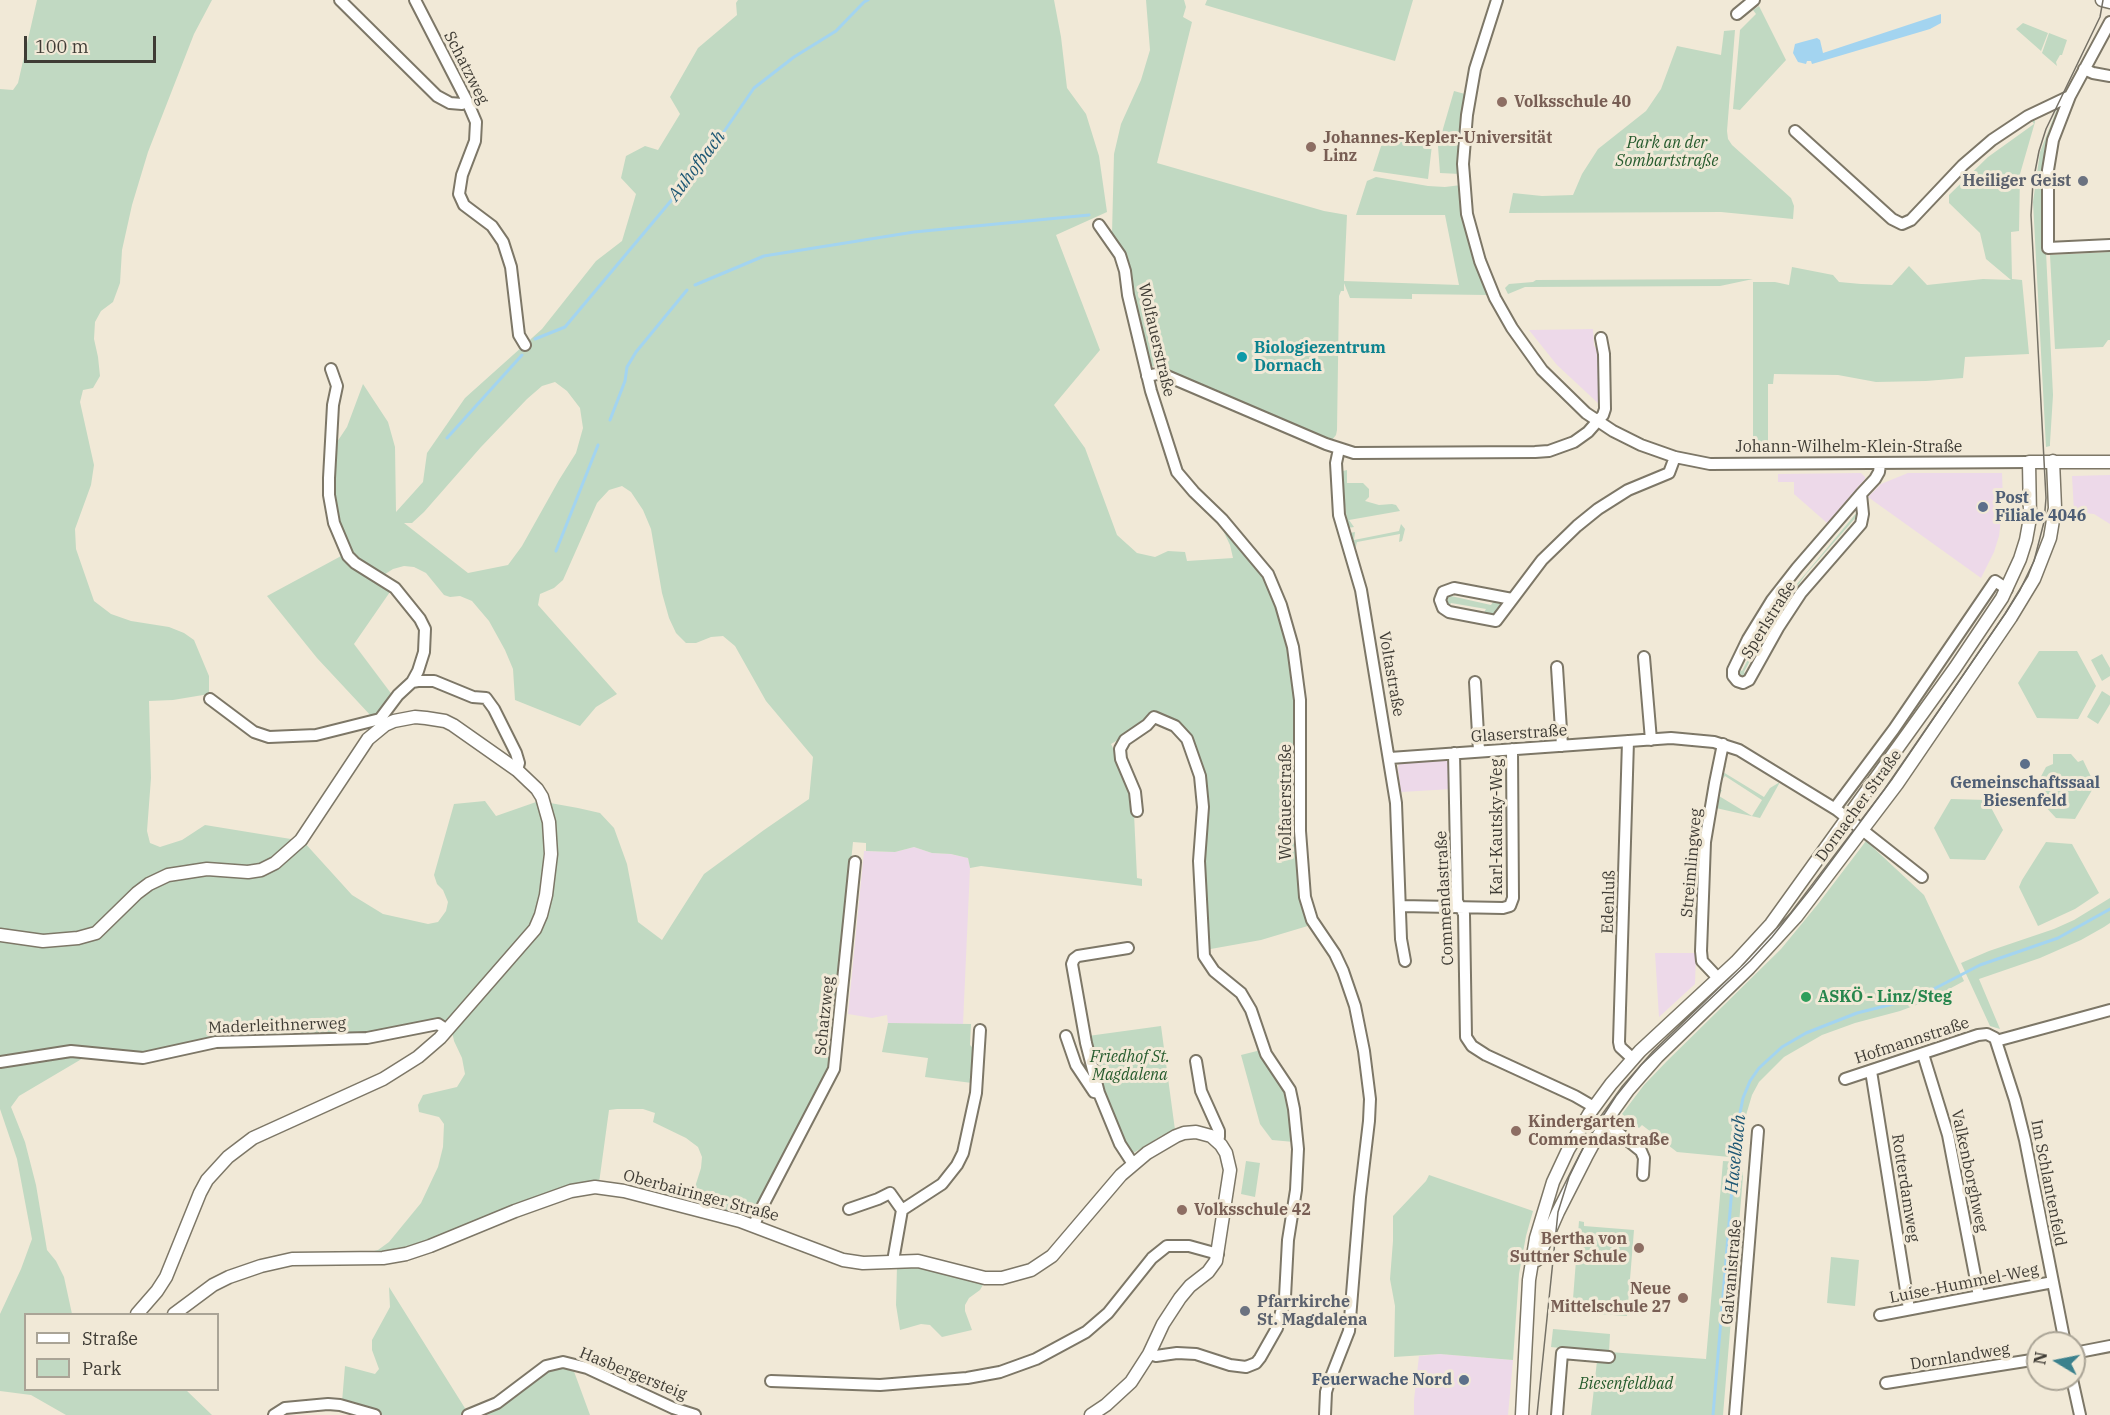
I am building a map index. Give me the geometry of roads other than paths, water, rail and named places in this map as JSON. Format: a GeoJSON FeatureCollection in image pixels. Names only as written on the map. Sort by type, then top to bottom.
{"type":"FeatureCollection","features":[{"type":"Feature","properties":{"kind":"street"},"geometry":{"type":"LineString","coordinates":[[340,0],[437,96],[456,104],[467,101]]}},
{"type":"Feature","properties":{"kind":"street","name":"Schatzweg"},"geometry":{"type":"LineString","coordinates":[[415,0],[472,112],[477,131],[473,150],[462,175],[459,194],[464,205],[492,226],[503,242],[511,267],[519,335],[525,345]]}},
{"type":"Feature","properties":{"kind":"street","name":"Johann-Wilhelm-Klein-Straße"},"geometry":{"type":"LineString","coordinates":[[1497,0],[1471,90],[1465,126],[1463,164],[1467,214],[1472,237],[1495,298],[1512,328],[1542,370],[1566,395],[1598,421],[1641,445],[1675,457],[1698,462],[1733,465],[2110,462]]}},
{"type":"Feature","properties":{"kind":"street"},"geometry":{"type":"LineString","coordinates":[[1737,14],[1754,0]]}},
{"type":"Feature","properties":{"kind":"street"},"geometry":{"type":"LineString","coordinates":[[2102,0],[2110,2]]}},
{"type":"Feature","properties":{"kind":"street"},"geometry":{"type":"LineString","coordinates":[[2110,22],[2070,96],[2048,158],[2048,248],[2110,245]]}},
{"type":"Feature","properties":{"kind":"street"},"geometry":{"type":"LineString","coordinates":[[2084,69],[2110,76]]}},
{"type":"Feature","properties":{"kind":"street"},"geometry":{"type":"LineString","coordinates":[[1796,131],[1892,219],[1902,224],[1911,220],[1963,165],[1992,140],[2028,116],[2070,96]]}},
{"type":"Feature","properties":{"kind":"street","name":"Wolfauerstraße"},"geometry":{"type":"LineString","coordinates":[[1099,225],[1120,255],[1147,376],[1177,472],[1222,519],[1268,574],[1281,604],[1293,647],[1300,700],[1300,831],[1305,897],[1312,920],[1343,970],[1355,1006],[1369,1089],[1369,1121],[1349,1331],[1326,1392],[1325,1415]]}},
{"type":"Feature","properties":{"kind":"street"},"geometry":{"type":"LineString","coordinates":[[1147,376],[1157,374],[1167,376],[1339,449],[1354,453],[1549,451],[1574,442],[1598,421],[1605,409],[1604,354],[1601,339]]}},
{"type":"Feature","properties":{"kind":"street"},"geometry":{"type":"LineString","coordinates":[[0,935],[43,941],[78,938],[96,933],[149,884],[168,875],[207,869],[248,872],[261,870],[275,863],[301,840],[368,739],[382,722],[389,705],[412,682],[424,652],[425,629],[420,619],[395,588],[355,563],[348,556],[334,523],[329,495],[329,478],[333,405],[337,386],[331,369]]}},
{"type":"Feature","properties":{"kind":"street","name":"Voltastraße"},"geometry":{"type":"LineString","coordinates":[[1339,449],[1336,463],[1339,515],[1361,590],[1390,758],[1398,825],[1402,950],[1405,961]]}},
{"type":"Feature","properties":{"kind":"street"},"geometry":{"type":"LineString","coordinates":[[1512,599],[1454,588],[1443,592],[1440,600],[1443,608],[1449,612],[1496,621],[1549,552],[1577,526],[1628,490],[1669,473],[1675,457]]}},
{"type":"Feature","properties":{"kind":"street","name":"Dornacher Straße"},"geometry":{"type":"LineString","coordinates":[[1529,1294],[1540,1252],[1605,1122],[1646,1068],[1749,968],[1796,917],[1932,734],[2011,617],[2034,579],[2049,540],[2054,519],[2053,461]]}},
{"type":"Feature","properties":{"kind":"street","name":"Dornacher Straße"},"geometry":{"type":"LineString","coordinates":[[1522,1415],[1530,1267],[1542,1215],[1561,1165],[1594,1107],[1633,1059],[1771,924],[1926,711],[2007,589],[2020,559],[2028,530],[2029,462]]}},
{"type":"Feature","properties":{"kind":"street","name":"Sperlstraße"},"geometry":{"type":"LineString","coordinates":[[1861,494],[1863,519],[1861,524],[1795,601],[1750,678],[1746,682],[1737,681],[1733,676],[1733,670],[1772,600],[1797,568],[1861,494],[1877,476],[1880,464]]}},
{"type":"Feature","properties":{"kind":"street","name":"Dornacher Straße"},"geometry":{"type":"LineString","coordinates":[[1835,808],[1894,729],[1995,581],[2007,589]]}},
{"type":"Feature","properties":{"kind":"street"},"geometry":{"type":"LineString","coordinates":[[1644,657],[1651,740]]}},
{"type":"Feature","properties":{"kind":"street"},"geometry":{"type":"LineString","coordinates":[[1557,667],[1562,746]]}},
{"type":"Feature","properties":{"kind":"street"},"geometry":{"type":"LineString","coordinates":[[412,682],[434,681],[473,697],[486,698],[516,753],[519,763],[517,770]]}},
{"type":"Feature","properties":{"kind":"street"},"geometry":{"type":"LineString","coordinates":[[1475,682],[1479,752]]}},
{"type":"Feature","properties":{"kind":"street"},"geometry":{"type":"LineString","coordinates":[[138,1313],[166,1277],[207,1180],[228,1157],[253,1138],[400,1069],[428,1049],[447,1030],[535,929],[546,895],[551,854],[549,822],[542,797],[532,783],[462,730],[445,721],[415,717],[316,735],[269,737],[254,732],[210,699]]}},
{"type":"Feature","properties":{"kind":"street"},"geometry":{"type":"LineString","coordinates":[[1137,811],[1136,792],[1121,759],[1120,749],[1125,740],[1147,725],[1154,717],[1175,726],[1187,739],[1200,776],[1203,807],[1199,876],[1202,945],[1205,961],[1247,1001],[1266,1054],[1290,1090],[1297,1133],[1296,1190],[1288,1240],[1287,1285],[1280,1318],[1273,1336],[1256,1363],[1246,1367],[1186,1353],[1156,1356],[1149,1354]]}},
{"type":"Feature","properties":{"kind":"street","name":"Glaserstraße"},"geometry":{"type":"LineString","coordinates":[[1390,758],[1681,738],[1723,744],[1743,752],[1835,808],[1922,877]]}},
{"type":"Feature","properties":{"kind":"street","name":"Edenluß"},"geometry":{"type":"LineString","coordinates":[[1628,741],[1619,1042],[1620,1047],[1633,1059]]}},
{"type":"Feature","properties":{"kind":"street","name":"Streimlingweg"},"geometry":{"type":"LineString","coordinates":[[1718,978],[1704,964],[1701,956],[1705,842],[1714,783],[1723,744]]}},
{"type":"Feature","properties":{"kind":"street","name":"Karl-Kautsky-Weg"},"geometry":{"type":"LineString","coordinates":[[1460,906],[1503,908],[1510,906],[1513,898],[1512,749]]}},
{"type":"Feature","properties":{"kind":"street","name":"Commendastraße"},"geometry":{"type":"LineString","coordinates":[[1454,753],[1457,901],[1464,914],[1465,1029],[1468,1042],[1486,1055],[1594,1107]]}},
{"type":"Feature","properties":{"kind":"street","name":"Schatzweg"},"geometry":{"type":"LineString","coordinates":[[754,1225],[834,1069],[855,862]]}},
{"type":"Feature","properties":{"kind":"street"},"geometry":{"type":"LineString","coordinates":[[1401,906],[1460,906]]}},
{"type":"Feature","properties":{"kind":"street"},"geometry":{"type":"LineString","coordinates":[[1128,948],[1078,956],[1072,964],[1086,1044],[1100,1094],[1120,1144],[1133,1164]]}},
{"type":"Feature","properties":{"kind":"street","name":"Hofmannstraße"},"geometry":{"type":"LineString","coordinates":[[1845,1079],[1978,1035],[1993,1038],[2110,1010]]}},
{"type":"Feature","properties":{"kind":"street","name":"Maderleithnerweg"},"geometry":{"type":"LineString","coordinates":[[0,1062],[71,1051],[143,1058],[216,1042],[367,1038],[438,1024],[447,1030]]}},
{"type":"Feature","properties":{"kind":"street"},"geometry":{"type":"LineString","coordinates":[[902,1210],[942,1184],[963,1153],[976,1093],[980,1030]]}},
{"type":"Feature","properties":{"kind":"street"},"geometry":{"type":"LineString","coordinates":[[1066,1036],[1076,1065],[1094,1092],[1100,1094]]}},
{"type":"Feature","properties":{"kind":"street","name":"Im Schlantenfeld"},"geometry":{"type":"LineString","coordinates":[[1993,1038],[2015,1100],[2023,1131],[2063,1331]]}},
{"type":"Feature","properties":{"kind":"street","name":"Valkenborghweg"},"geometry":{"type":"LineString","coordinates":[[1923,1054],[1948,1135],[1979,1296]]}},
{"type":"Feature","properties":{"kind":"street"},"geometry":{"type":"LineString","coordinates":[[1091,1415],[1106,1405],[1131,1382],[1149,1354],[1171,1310],[1190,1286],[1208,1272],[1218,1254],[1230,1170],[1226,1153],[1217,1140],[1218,1131],[1201,1091],[1196,1061]]}},
{"type":"Feature","properties":{"kind":"street","name":"Rotterdamweg"},"geometry":{"type":"LineString","coordinates":[[1871,1071],[1909,1309]]}},
{"type":"Feature","properties":{"kind":"street"},"geometry":{"type":"LineString","coordinates":[[1605,1122],[1641,1151],[1644,1158],[1643,1175]]}},
{"type":"Feature","properties":{"kind":"street","name":"Galvanistraße"},"geometry":{"type":"LineString","coordinates":[[1735,1415],[1758,1131]]}},
{"type":"Feature","properties":{"kind":"street","name":"Oberbairinger Straße"},"geometry":{"type":"LineString","coordinates":[[175,1313],[213,1285],[245,1270],[292,1260],[383,1258],[406,1254],[515,1210],[583,1188],[608,1188],[754,1225],[843,1260],[863,1263],[893,1261],[927,1263],[985,1278],[1002,1278],[1025,1272],[1052,1256],[1121,1175],[1160,1144],[1184,1133],[1203,1133],[1217,1140]]}},
{"type":"Feature","properties":{"kind":"street"},"geometry":{"type":"LineString","coordinates":[[849,1209],[890,1193],[902,1210],[893,1261]]}},
{"type":"Feature","properties":{"kind":"street"},"geometry":{"type":"LineString","coordinates":[[1542,1215],[1554,1221]]}},
{"type":"Feature","properties":{"kind":"street"},"geometry":{"type":"LineString","coordinates":[[771,1381],[880,1385],[943,1381],[1000,1372],[1036,1359],[1086,1332],[1108,1314],[1152,1258],[1167,1246],[1189,1246],[1218,1254]]}},
{"type":"Feature","properties":{"kind":"street","name":"Luise-Hummel-Weg"},"geometry":{"type":"LineString","coordinates":[[1880,1315],[2053,1282]]}},
{"type":"Feature","properties":{"kind":"street"},"geometry":{"type":"LineString","coordinates":[[2086,1351],[2110,1346]]}},
{"type":"Feature","properties":{"kind":"street"},"geometry":{"type":"LineString","coordinates":[[1557,1415],[1562,1353],[1609,1357]]}},
{"type":"Feature","properties":{"kind":"street","name":"Dornlandweg"},"geometry":{"type":"LineString","coordinates":[[1886,1383],[2026,1361]]}},
{"type":"Feature","properties":{"kind":"street","name":"Hasbergersteig"},"geometry":{"type":"LineString","coordinates":[[468,1415],[497,1403],[546,1366],[563,1362],[587,1368],[673,1408],[695,1415]]}},
{"type":"Feature","properties":{"kind":"street"},"geometry":{"type":"LineString","coordinates":[[2075,1391],[2080,1415]]}},
{"type":"Feature","properties":{"kind":"street"},"geometry":{"type":"LineString","coordinates":[[274,1415],[285,1408],[328,1404],[375,1415]]}},
{"type":"Feature","properties":{"kind":"water"},"geometry":{"type":"Polygon","coordinates":[[[1941,14],[1941,23],[1930,29],[1812,64],[1811,61],[1807,61],[1806,64],[1798,62],[1793,53],[1795,44],[1817,38],[1820,40],[1823,53],[1941,14]]]}},
{"type":"Feature","properties":{"kind":"waterway","name":"Auhofbach"},"geometry":{"type":"LineString","coordinates":[[535,339],[565,327],[701,165],[754,88],[794,57],[836,31],[868,0]]}},
{"type":"Feature","properties":{"kind":"waterway"},"geometry":{"type":"LineString","coordinates":[[695,285],[764,256],[914,232],[1089,215]]}},
{"type":"Feature","properties":{"kind":"waterway"},"geometry":{"type":"LineString","coordinates":[[610,420],[625,381],[627,367],[636,352],[687,290]]}},
{"type":"Feature","properties":{"kind":"waterway","name":"Auhofbach"},"geometry":{"type":"LineString","coordinates":[[447,438],[522,355]]}},
{"type":"Feature","properties":{"kind":"waterway"},"geometry":{"type":"LineString","coordinates":[[556,551],[598,445]]}},
{"type":"Feature","properties":{"kind":"waterway","name":"Haselbach"},"geometry":{"type":"LineString","coordinates":[[1713,1415],[1737,1128],[1743,1098],[1750,1081],[1759,1068],[1782,1047],[1806,1033],[1857,1013],[1926,993],[1980,965],[2058,938],[2110,909]]}},
{"type":"Feature","properties":{"kind":"tram line"},"geometry":{"type":"LineString","coordinates":[[1537,1415],[1558,1212],[1569,1177],[1585,1144],[1616,1096],[1641,1065],[1750,961],[1812,887],[1884,790],[2005,614],[2034,561],[2044,522],[2046,498],[2031,215],[2033,182],[2046,129],[2100,17],[2103,0]]}},
{"type":"Feature","properties":{"kind":"place","name":"Volksschule 40"},"geometry":{"type":"Point","coordinates":[1502,102]}},
{"type":"Feature","properties":{"kind":"place","name":"Johannes-Kepler-Universität Linz"},"geometry":{"type":"Point","coordinates":[1311,147]}},
{"type":"Feature","properties":{"kind":"place","name":"Heiliger Geist"},"geometry":{"type":"Point","coordinates":[2083,181]}},
{"type":"Feature","properties":{"kind":"place","name":"Biologiezentrum Dornach"},"geometry":{"type":"Point","coordinates":[1242,357]}},
{"type":"Feature","properties":{"kind":"place","name":"Post Filiale 4046"},"geometry":{"type":"Point","coordinates":[1983,507]}},
{"type":"Feature","properties":{"kind":"place","name":"Gemeinschaftssaal Biesenfeld"},"geometry":{"type":"Point","coordinates":[2025,764]}},
{"type":"Feature","properties":{"kind":"place","name":"ASKÖ - Linz/Steg"},"geometry":{"type":"Point","coordinates":[1806,997]}},
{"type":"Feature","properties":{"kind":"place","name":"Kindergarten Commendastraße"},"geometry":{"type":"Point","coordinates":[1516,1131]}},
{"type":"Feature","properties":{"kind":"place","name":"Volksschule 42"},"geometry":{"type":"Point","coordinates":[1182,1210]}},
{"type":"Feature","properties":{"kind":"place","name":"Bertha von Suttner Schule"},"geometry":{"type":"Point","coordinates":[1639,1248]}},
{"type":"Feature","properties":{"kind":"place","name":"Neue Mittelschule 27"},"geometry":{"type":"Point","coordinates":[1683,1298]}},
{"type":"Feature","properties":{"kind":"place","name":"Pfarrkirche St. Magdalena"},"geometry":{"type":"Point","coordinates":[1245,1311]}},
{"type":"Feature","properties":{"kind":"place","name":"Feuerwache Nord"},"geometry":{"type":"Point","coordinates":[1464,1380]}},
{"type":"Feature","properties":{"kind":"park label","name":"Park an der Sombartstraße"},"geometry":{"type":"Point","coordinates":[1667,152]}},
{"type":"Feature","properties":{"kind":"park label","name":"Friedhof St. Magdalena"},"geometry":{"type":"Point","coordinates":[1130,1066]}},
{"type":"Feature","properties":{"kind":"park label","name":"Biesenfeldbad"},"geometry":{"type":"Point","coordinates":[1626,1384]}}]}
